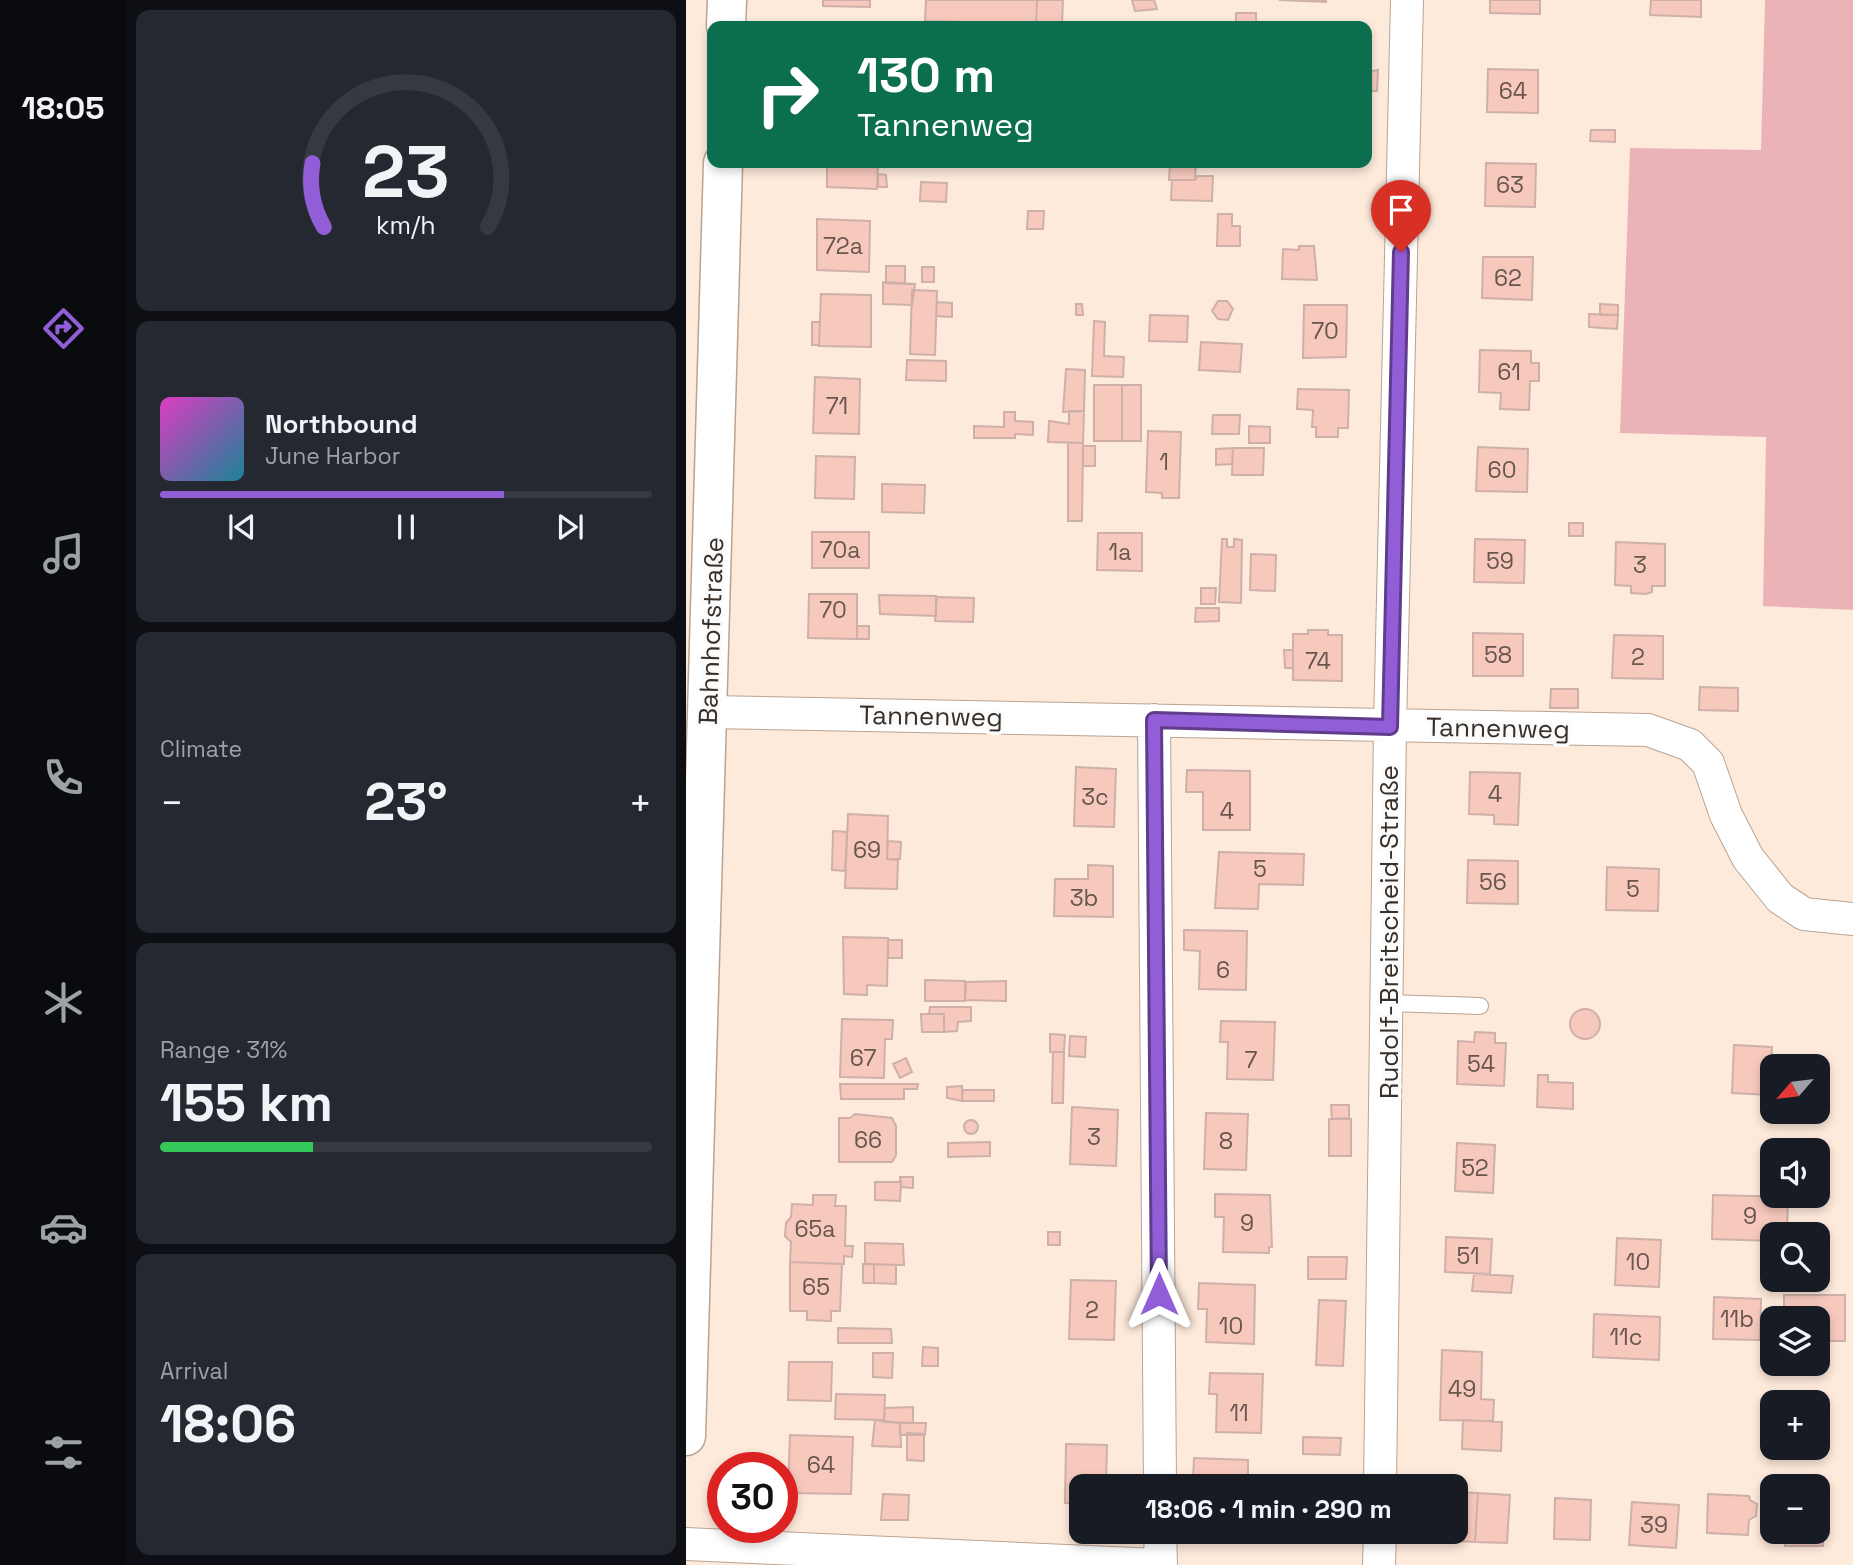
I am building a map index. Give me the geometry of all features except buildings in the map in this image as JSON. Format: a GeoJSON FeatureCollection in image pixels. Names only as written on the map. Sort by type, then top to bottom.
{"type":"FeatureCollection","features":[{"type":"Feature","properties":{"kind":"main road"},"geometry":{"type":"LineString","coordinates":[[726,21],[727,0]]}},
{"type":"Feature","properties":{"kind":"main road","name":"Bahnhofstraße"},"geometry":{"type":"LineString","coordinates":[[686,1436],[691,1133],[709,712],[723,168]]}},
{"type":"Feature","properties":{"kind":"street","name":"Rudolf-Breitscheid-Straße"},"geometry":{"type":"LineString","coordinates":[[1380,1474],[1390,727],[1407,0]]}},
{"type":"Feature","properties":{"kind":"street","name":"Tannenweg"},"geometry":{"type":"LineString","coordinates":[[709,712],[1648,730],[1690,745],[1708,763],[1726,816],[1748,858],[1780,898],[1804,914],[1853,919]]}},
{"type":"Feature","properties":{"kind":"street"},"geometry":{"type":"LineString","coordinates":[[1154,720],[1160,1474]]}},
{"type":"Feature","properties":{"kind":"street"},"geometry":{"type":"LineString","coordinates":[[686,1544],[1159,1565],[1160,1544]]}},
{"type":"Feature","properties":{"kind":"street"},"geometry":{"type":"LineString","coordinates":[[1379,1565],[1380,1544]]}},
{"type":"Feature","properties":{"kind":"lane"},"geometry":{"type":"LineString","coordinates":[[1388,1003],[1480,1006]]}},
{"type":"Feature","properties":{"kind":"shaded area"},"geometry":{"type":"Polygon","coordinates":[[[1765,0],[1853,0],[1853,610],[1763,606],[1766,437],[1620,433],[1630,148],[1761,150],[1765,0]]]}},
{"type":"Feature","properties":{"kind":"route"},"geometry":{"type":"LineString","coordinates":[[1159,1294],[1154,720],[1390,727],[1401,252]]}}]}
